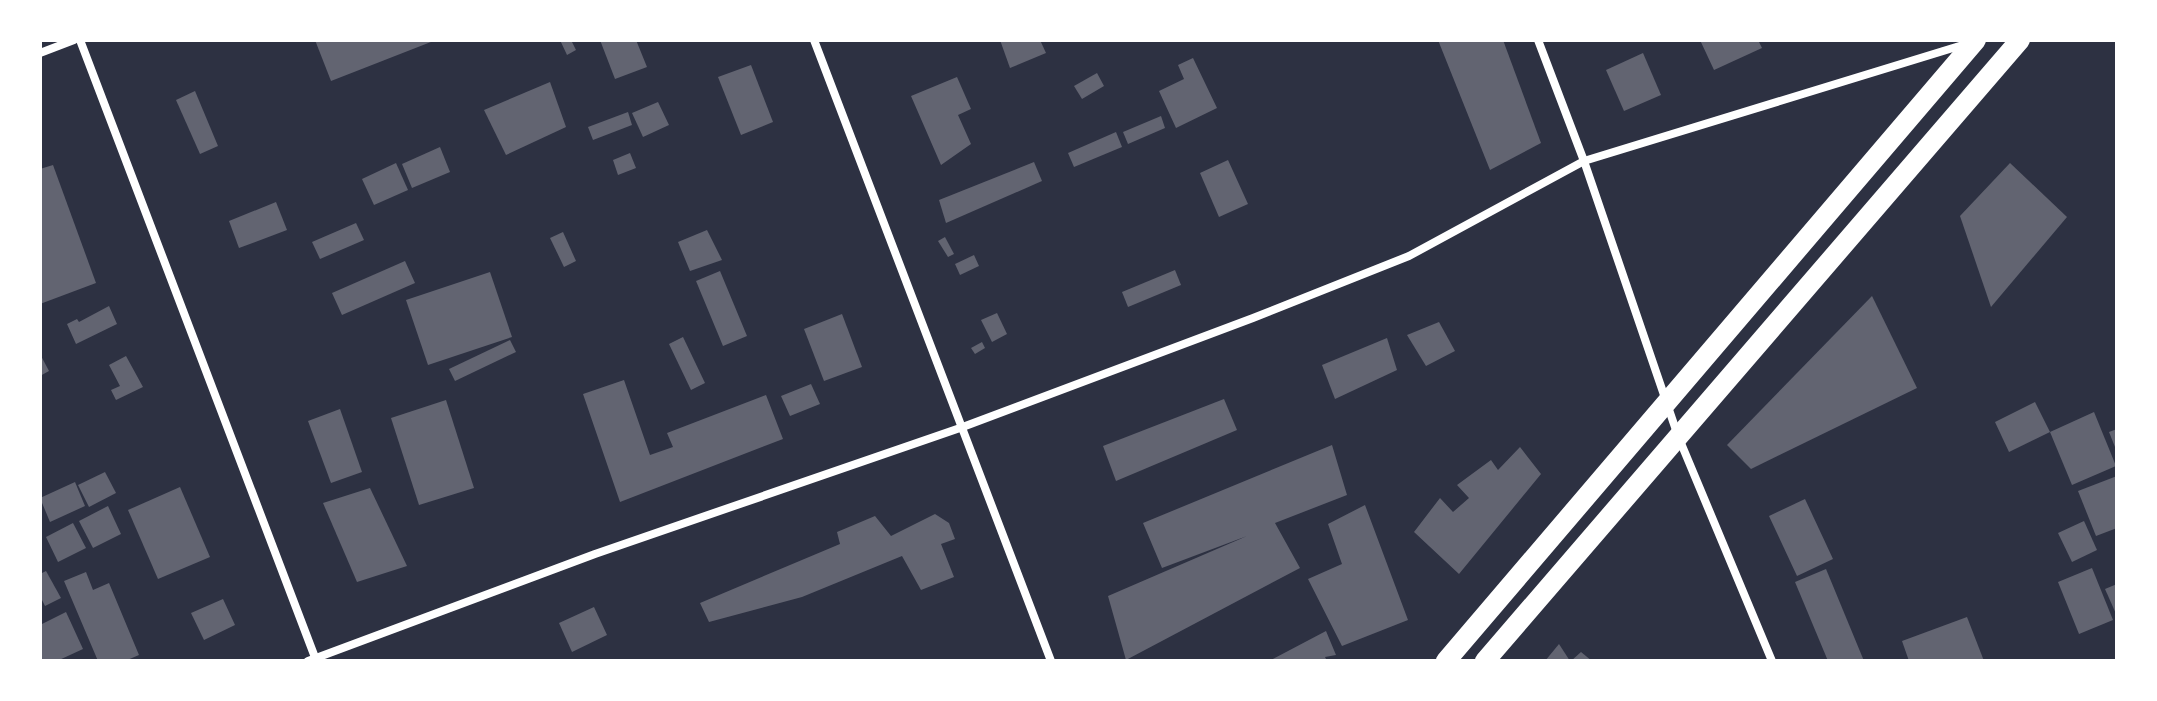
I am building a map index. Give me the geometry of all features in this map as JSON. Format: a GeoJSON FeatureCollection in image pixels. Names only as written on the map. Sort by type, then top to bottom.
{"type":"FeatureCollection","features":[{"type":"Feature","properties":{"kind":"main road"},"geometry":{"type":"LineString","coordinates":[[1446,661],[1977,40]]}},
{"type":"Feature","properties":{"kind":"main road"},"geometry":{"type":"LineString","coordinates":[[1485,661],[2020,40]]}},
{"type":"Feature","properties":{"kind":"street"},"geometry":{"type":"LineString","coordinates":[[40,53],[77,40],[313,660],[595,554],[960,428],[1253,318],[1409,256],[1584,161],[1977,40]]}},
{"type":"Feature","properties":{"kind":"street"},"geometry":{"type":"LineString","coordinates":[[814,40],[1051,661]]}},
{"type":"Feature","properties":{"kind":"street"},"geometry":{"type":"LineString","coordinates":[[1538,40],[1584,161],[1678,436],[1772,661]]}},
{"type":"Feature","properties":{"kind":"building"},"geometry":{"type":"Polygon","coordinates":[[[315,40],[436,40],[331,81],[315,40]]]}},
{"type":"Feature","properties":{"kind":"building"},"geometry":{"type":"Polygon","coordinates":[[[560,40],[571,40],[576,50],[567,55],[560,40]]]}},
{"type":"Feature","properties":{"kind":"building"},"geometry":{"type":"Polygon","coordinates":[[[600,40],[636,40],[647,67],[615,79],[600,40]]]}},
{"type":"Feature","properties":{"kind":"building"},"geometry":{"type":"Polygon","coordinates":[[[1000,40],[1040,40],[1046,53],[1010,68],[1000,40]]]}},
{"type":"Feature","properties":{"kind":"building"},"geometry":{"type":"Polygon","coordinates":[[[1438,40],[1503,40],[1541,143],[1490,170],[1438,40]]]}},
{"type":"Feature","properties":{"kind":"building"},"geometry":{"type":"Polygon","coordinates":[[[1700,40],[1758,40],[1762,48],[1714,70],[1700,40]]]}},
{"type":"Feature","properties":{"kind":"building"},"geometry":{"type":"Polygon","coordinates":[[[1643,53],[1661,95],[1624,111],[1606,70],[1643,53]]]}},
{"type":"Feature","properties":{"kind":"building"},"geometry":{"type":"Polygon","coordinates":[[[1193,58],[1217,108],[1176,128],[1159,91],[1184,79],[1178,65],[1193,58]]]}},
{"type":"Feature","properties":{"kind":"building"},"geometry":{"type":"Polygon","coordinates":[[[751,65],[773,122],[741,135],[718,77],[751,65]]]}},
{"type":"Feature","properties":{"kind":"building"},"geometry":{"type":"Polygon","coordinates":[[[1097,73],[1104,86],[1082,99],[1074,86],[1097,73]]]}},
{"type":"Feature","properties":{"kind":"building"},"geometry":{"type":"Polygon","coordinates":[[[957,77],[971,109],[958,115],[971,144],[941,165],[911,96],[957,77]]]}},
{"type":"Feature","properties":{"kind":"building"},"geometry":{"type":"Polygon","coordinates":[[[550,82],[566,127],[506,155],[484,110],[550,82]]]}},
{"type":"Feature","properties":{"kind":"building"},"geometry":{"type":"Polygon","coordinates":[[[195,91],[218,146],[200,154],[176,100],[195,91]]]}},
{"type":"Feature","properties":{"kind":"building"},"geometry":{"type":"Polygon","coordinates":[[[658,102],[669,125],[643,137],[632,113],[658,102]]]}},
{"type":"Feature","properties":{"kind":"building"},"geometry":{"type":"Polygon","coordinates":[[[628,112],[632,125],[593,140],[588,127],[628,112]]]}},
{"type":"Feature","properties":{"kind":"building"},"geometry":{"type":"Polygon","coordinates":[[[1161,116],[1165,128],[1128,144],[1123,132],[1161,116]]]}},
{"type":"Feature","properties":{"kind":"building"},"geometry":{"type":"Polygon","coordinates":[[[1116,132],[1122,147],[1074,167],[1068,153],[1116,132]]]}},
{"type":"Feature","properties":{"kind":"building"},"geometry":{"type":"Polygon","coordinates":[[[440,147],[450,172],[412,188],[402,164],[440,147]]]}},
{"type":"Feature","properties":{"kind":"building"},"geometry":{"type":"Polygon","coordinates":[[[630,153],[636,168],[618,175],[613,160],[630,153]]]}},
{"type":"Feature","properties":{"kind":"building"},"geometry":{"type":"Polygon","coordinates":[[[1228,160],[1248,204],[1219,217],[1200,173],[1228,160]]]}},
{"type":"Feature","properties":{"kind":"building"},"geometry":{"type":"Polygon","coordinates":[[[1034,162],[1042,181],[946,223],[939,200],[1034,162]]]}},
{"type":"Feature","properties":{"kind":"building"},"geometry":{"type":"Polygon","coordinates":[[[396,163],[408,190],[374,205],[362,179],[396,163]]]}},
{"type":"Feature","properties":{"kind":"building"},"geometry":{"type":"Polygon","coordinates":[[[2010,163],[2067,217],[1991,307],[1960,216],[2010,163]]]}},
{"type":"Feature","properties":{"kind":"building"},"geometry":{"type":"Polygon","coordinates":[[[53,165],[96,283],[40,304],[40,169],[53,165]]]}},
{"type":"Feature","properties":{"kind":"building"},"geometry":{"type":"Polygon","coordinates":[[[276,202],[287,230],[239,248],[229,221],[276,202]]]}},
{"type":"Feature","properties":{"kind":"building"},"geometry":{"type":"Polygon","coordinates":[[[356,223],[364,240],[320,259],[312,242],[356,223]]]}},
{"type":"Feature","properties":{"kind":"building"},"geometry":{"type":"Polygon","coordinates":[[[707,230],[722,260],[690,271],[678,242],[707,230]]]}},
{"type":"Feature","properties":{"kind":"building"},"geometry":{"type":"Polygon","coordinates":[[[563,232],[576,261],[564,267],[550,238],[563,232]]]}},
{"type":"Feature","properties":{"kind":"building"},"geometry":{"type":"Polygon","coordinates":[[[945,237],[954,254],[948,257],[938,241],[945,237]]]}},
{"type":"Feature","properties":{"kind":"building"},"geometry":{"type":"Polygon","coordinates":[[[974,255],[979,266],[960,275],[955,264],[974,255]]]}},
{"type":"Feature","properties":{"kind":"building"},"geometry":{"type":"Polygon","coordinates":[[[405,261],[415,283],[342,315],[332,293],[405,261]]]}},
{"type":"Feature","properties":{"kind":"building"},"geometry":{"type":"Polygon","coordinates":[[[1175,270],[1181,285],[1128,307],[1122,292],[1175,270]]]}},
{"type":"Feature","properties":{"kind":"building"},"geometry":{"type":"Polygon","coordinates":[[[720,271],[747,336],[723,346],[696,281],[720,271]]]}},
{"type":"Feature","properties":{"kind":"building"},"geometry":{"type":"Polygon","coordinates":[[[490,272],[512,337],[428,365],[406,300],[490,272]]]}},
{"type":"Feature","properties":{"kind":"building"},"geometry":{"type":"Polygon","coordinates":[[[1872,296],[1917,388],[1751,469],[1727,445],[1872,296]]]}},
{"type":"Feature","properties":{"kind":"building"},"geometry":{"type":"Polygon","coordinates":[[[109,306],[117,324],[76,344],[67,324],[77,319],[79,322],[109,306]]]}},
{"type":"Feature","properties":{"kind":"building"},"geometry":{"type":"Polygon","coordinates":[[[997,313],[1007,334],[992,342],[981,320],[997,313]]]}},
{"type":"Feature","properties":{"kind":"building"},"geometry":{"type":"Polygon","coordinates":[[[842,314],[862,367],[824,381],[804,329],[842,314]]]}},
{"type":"Feature","properties":{"kind":"building"},"geometry":{"type":"Polygon","coordinates":[[[1439,322],[1455,351],[1426,366],[1407,335],[1439,322]]]}},
{"type":"Feature","properties":{"kind":"building"},"geometry":{"type":"Polygon","coordinates":[[[683,337],[705,383],[691,390],[669,344],[683,337]]]}},
{"type":"Feature","properties":{"kind":"building"},"geometry":{"type":"Polygon","coordinates":[[[1387,338],[1397,370],[1335,399],[1322,365],[1387,338]]]}},
{"type":"Feature","properties":{"kind":"building"},"geometry":{"type":"Polygon","coordinates":[[[510,340],[516,352],[455,381],[449,369],[510,340]]]}},
{"type":"Feature","properties":{"kind":"building"},"geometry":{"type":"Polygon","coordinates":[[[982,342],[985,348],[975,354],[971,348],[982,342]]]}},
{"type":"Feature","properties":{"kind":"building"},"geometry":{"type":"Polygon","coordinates":[[[40,354],[49,371],[40,376],[40,354]]]}},
{"type":"Feature","properties":{"kind":"building"},"geometry":{"type":"Polygon","coordinates":[[[126,356],[143,387],[116,400],[111,390],[120,386],[109,365],[126,356]]]}},
{"type":"Feature","properties":{"kind":"building"},"geometry":{"type":"Polygon","coordinates":[[[624,380],[650,455],[673,447],[667,433],[766,395],[783,439],[620,502],[583,394],[624,380]]]}},
{"type":"Feature","properties":{"kind":"building"},"geometry":{"type":"Polygon","coordinates":[[[811,384],[820,404],[790,416],[781,396],[811,384]]]}},
{"type":"Feature","properties":{"kind":"building"},"geometry":{"type":"Polygon","coordinates":[[[1224,399],[1237,430],[1116,481],[1103,446],[1224,399]]]}},
{"type":"Feature","properties":{"kind":"building"},"geometry":{"type":"Polygon","coordinates":[[[446,400],[474,488],[419,505],[391,418],[446,400]]]}},
{"type":"Feature","properties":{"kind":"building"},"geometry":{"type":"Polygon","coordinates":[[[2035,402],[2050,432],[2009,452],[1995,422],[2035,402]]]}},
{"type":"Feature","properties":{"kind":"building"},"geometry":{"type":"Polygon","coordinates":[[[340,409],[362,472],[331,483],[308,421],[340,409]]]}},
{"type":"Feature","properties":{"kind":"building"},"geometry":{"type":"Polygon","coordinates":[[[2094,412],[2116,466],[2072,485],[2050,432],[2094,412]]]}},
{"type":"Feature","properties":{"kind":"building"},"geometry":{"type":"Polygon","coordinates":[[[2117,429],[2117,452],[2109,432],[2117,429]]]}},
{"type":"Feature","properties":{"kind":"building"},"geometry":{"type":"Polygon","coordinates":[[[1332,445],[1347,495],[1275,523],[1300,568],[1126,660],[1108,596],[1247,536],[1162,568],[1143,523],[1332,445]]]}},
{"type":"Feature","properties":{"kind":"building"},"geometry":{"type":"Polygon","coordinates":[[[1520,447],[1541,474],[1459,574],[1414,532],[1440,498],[1453,512],[1469,498],[1457,485],[1491,460],[1498,470],[1520,447]]]}},
{"type":"Feature","properties":{"kind":"building"},"geometry":{"type":"Polygon","coordinates":[[[105,472],[116,493],[89,507],[78,485],[105,472]]]}},
{"type":"Feature","properties":{"kind":"building"},"geometry":{"type":"Polygon","coordinates":[[[2117,476],[2117,528],[2096,536],[2078,491],[2117,476]]]}},
{"type":"Feature","properties":{"kind":"building"},"geometry":{"type":"Polygon","coordinates":[[[75,482],[85,506],[50,522],[40,498],[75,482]]]}},
{"type":"Feature","properties":{"kind":"building"},"geometry":{"type":"Polygon","coordinates":[[[180,487],[210,557],[158,579],[128,510],[180,487]]]}},
{"type":"Feature","properties":{"kind":"building"},"geometry":{"type":"Polygon","coordinates":[[[370,488],[407,566],[357,582],[323,503],[370,488]]]}},
{"type":"Feature","properties":{"kind":"building"},"geometry":{"type":"Polygon","coordinates":[[[1805,499],[1833,559],[1797,576],[1769,516],[1805,499]]]}},
{"type":"Feature","properties":{"kind":"building"},"geometry":{"type":"Polygon","coordinates":[[[1365,505],[1408,620],[1342,646],[1308,579],[1342,564],[1328,524],[1365,505]]]}},
{"type":"Feature","properties":{"kind":"building"},"geometry":{"type":"Polygon","coordinates":[[[108,506],[121,534],[93,548],[79,521],[108,506]]]}},
{"type":"Feature","properties":{"kind":"building"},"geometry":{"type":"Polygon","coordinates":[[[935,514],[949,523],[955,539],[941,544],[954,577],[921,590],[902,556],[802,597],[709,622],[700,603],[840,544],[837,532],[875,516],[891,536],[935,514]]]}},
{"type":"Feature","properties":{"kind":"building"},"geometry":{"type":"Polygon","coordinates":[[[2084,521],[2097,550],[2072,562],[2058,533],[2084,521]]]}},
{"type":"Feature","properties":{"kind":"building"},"geometry":{"type":"Polygon","coordinates":[[[73,523],[86,548],[58,562],[46,537],[73,523]]]}},
{"type":"Feature","properties":{"kind":"building"},"geometry":{"type":"Polygon","coordinates":[[[2092,568],[2113,620],[2079,634],[2058,582],[2092,568]]]}},
{"type":"Feature","properties":{"kind":"building"},"geometry":{"type":"Polygon","coordinates":[[[1826,569],[1864,661],[1828,661],[1795,582],[1826,569]]]}},
{"type":"Feature","properties":{"kind":"building"},"geometry":{"type":"Polygon","coordinates":[[[46,571],[61,598],[45,606],[40,596],[40,574],[46,571]]]}},
{"type":"Feature","properties":{"kind":"building"},"geometry":{"type":"Polygon","coordinates":[[[86,572],[93,590],[109,583],[139,655],[125,661],[98,661],[64,581],[86,572]]]}},
{"type":"Feature","properties":{"kind":"building"},"geometry":{"type":"Polygon","coordinates":[[[2117,584],[2117,616],[2105,589],[2117,584]]]}},
{"type":"Feature","properties":{"kind":"building"},"geometry":{"type":"Polygon","coordinates":[[[223,599],[235,625],[204,640],[191,613],[223,599]]]}},
{"type":"Feature","properties":{"kind":"building"},"geometry":{"type":"Polygon","coordinates":[[[594,607],[607,635],[572,652],[559,623],[594,607]]]}},
{"type":"Feature","properties":{"kind":"building"},"geometry":{"type":"Polygon","coordinates":[[[66,612],[83,649],[57,661],[40,661],[40,625],[66,612]]]}},
{"type":"Feature","properties":{"kind":"building"},"geometry":{"type":"Polygon","coordinates":[[[1967,617],[1984,661],[1909,661],[1902,641],[1967,617]]]}},
{"type":"Feature","properties":{"kind":"building"},"geometry":{"type":"Polygon","coordinates":[[[1326,631],[1336,655],[1325,657],[1327,661],[1269,661],[1326,631]]]}},
{"type":"Feature","properties":{"kind":"building"},"geometry":{"type":"Polygon","coordinates":[[[1559,644],[1570,661],[1545,661],[1559,644]]]}},
{"type":"Feature","properties":{"kind":"building"},"geometry":{"type":"Polygon","coordinates":[[[1581,652],[1592,661],[1571,661],[1581,652]]]}}]}
